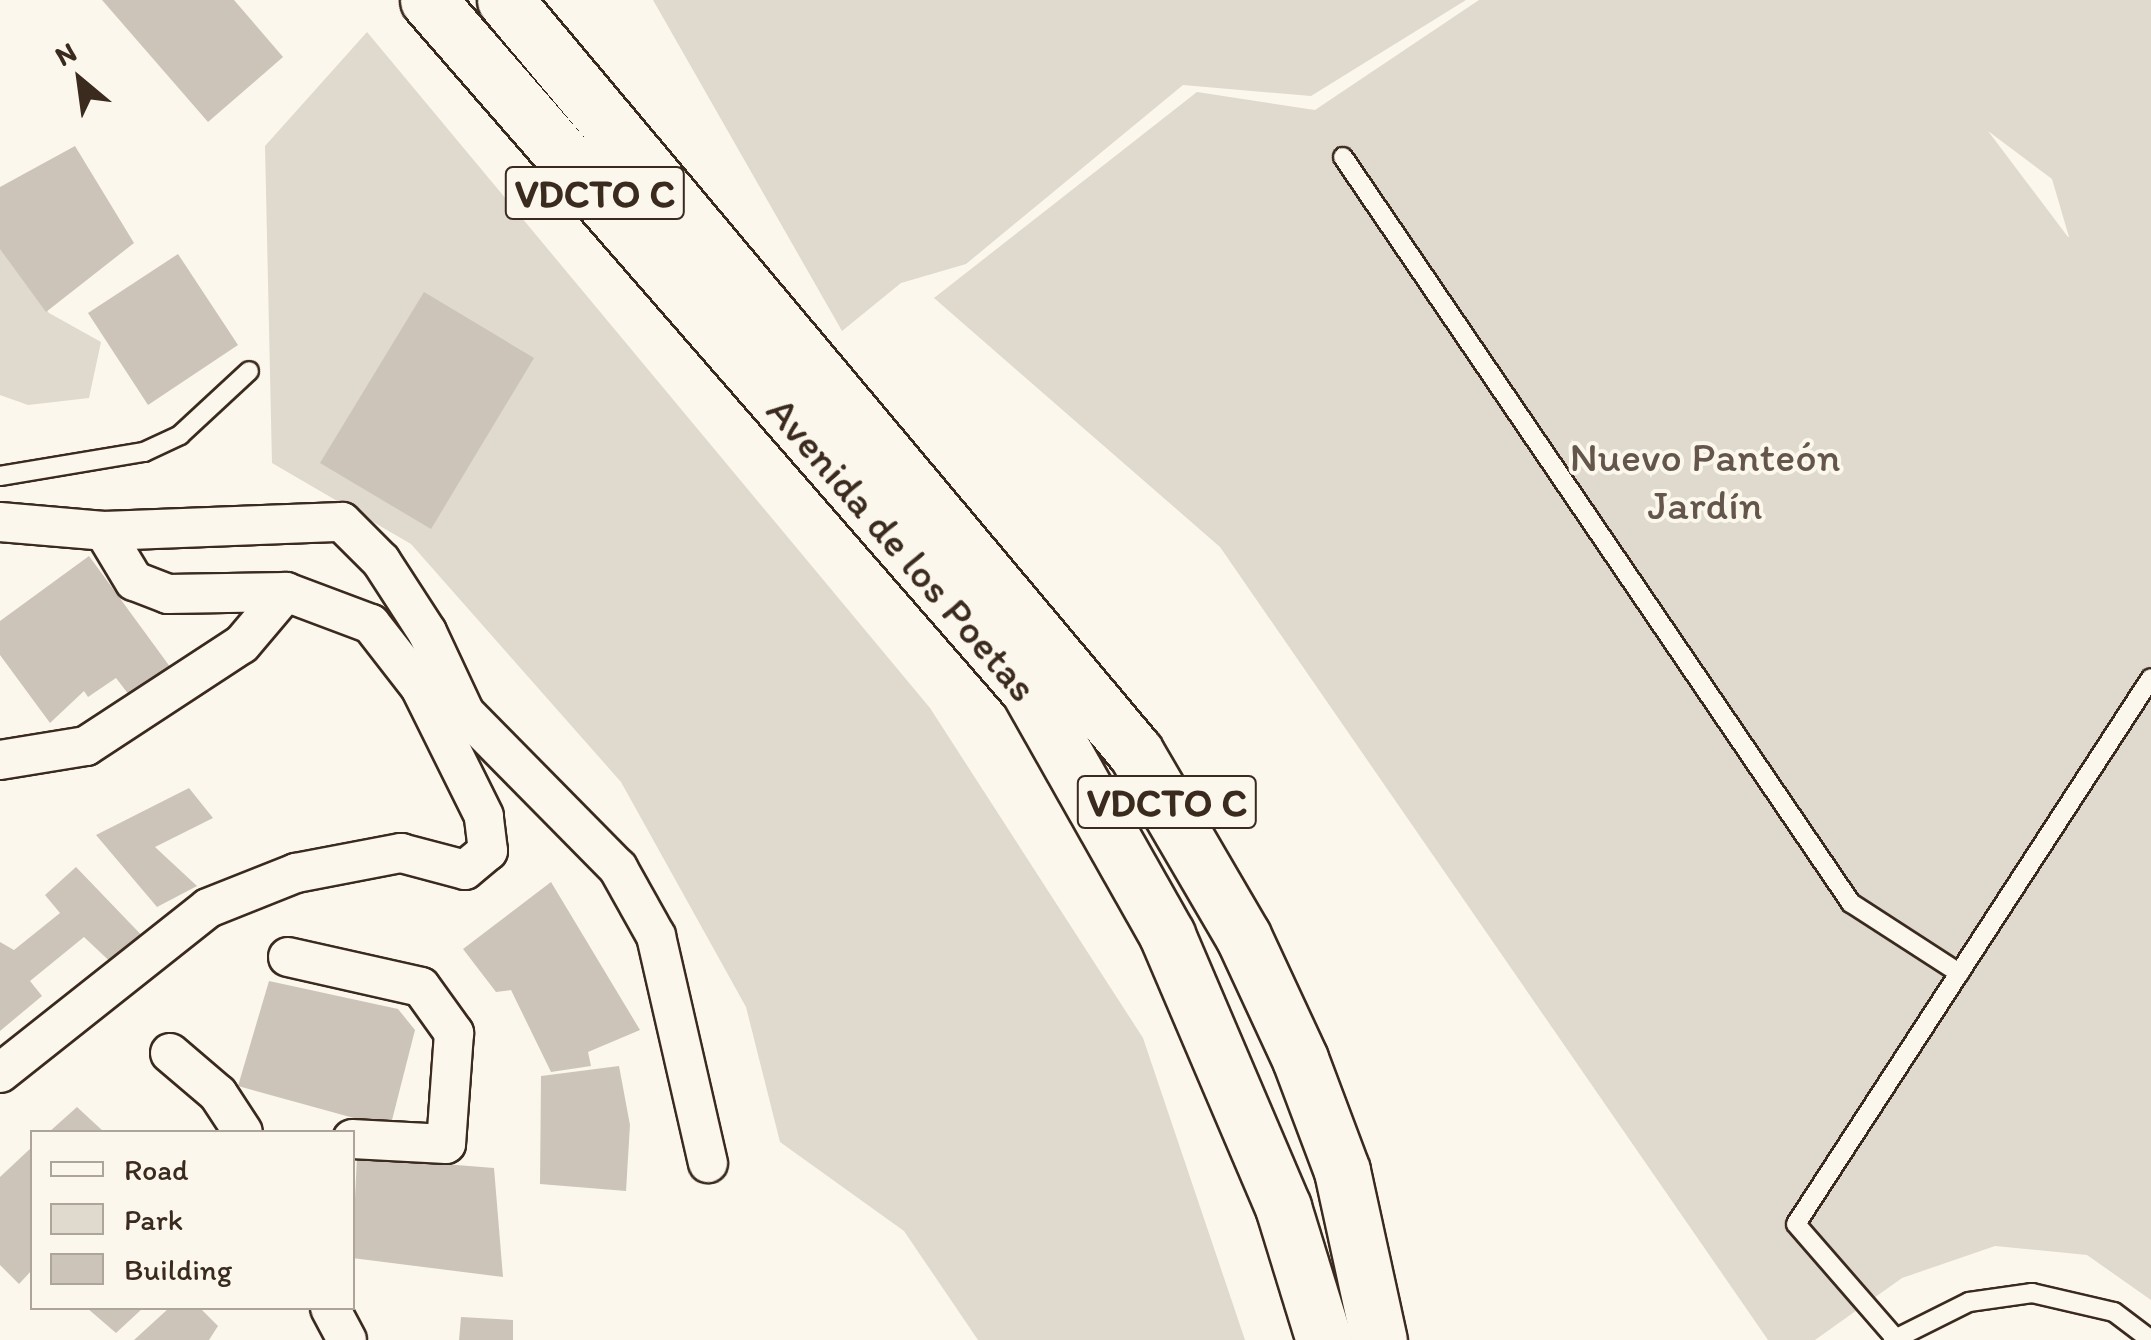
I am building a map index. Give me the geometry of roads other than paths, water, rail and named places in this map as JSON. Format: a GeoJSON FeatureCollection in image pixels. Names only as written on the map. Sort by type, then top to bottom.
{"type":"FeatureCollection","features":[{"type":"Feature","properties":{"kind":"highway","name":"Avenida de los Poetas"},"geometry":{"type":"LineString","coordinates":[[428,0],[1028,689],[1103,814],[1230,1080],[1324,1340]]}},
{"type":"Feature","properties":{"kind":"highway","name":"Avenida de los Poetas"},"geometry":{"type":"LineString","coordinates":[[505,0],[804,347],[1074,671],[1178,820],[1300,1059],[1342,1171],[1379,1338]]}},
{"type":"Feature","properties":{"kind":"street"},"geometry":{"type":"LineString","coordinates":[[0,522],[104,531],[342,522],[427,632],[465,714],[618,868],[656,936],[708,1163]]}},
{"type":"Feature","properties":{"kind":"street"},"geometry":{"type":"LineString","coordinates":[[0,1073],[208,908],[296,872],[401,853],[464,870],[488,851],[484,816],[420,687],[371,624],[286,592],[168,594],[134,581],[104,531]]}},
{"type":"Feature","properties":{"kind":"street"},"geometry":{"type":"LineString","coordinates":[[0,760],[86,746],[242,644],[286,592]]}},
{"type":"Feature","properties":{"kind":"street"},"geometry":{"type":"LineString","coordinates":[[288,957],[420,988],[454,1032],[446,1144],[355,1139]]}},
{"type":"Feature","properties":{"kind":"street"},"geometry":{"type":"LineString","coordinates":[[170,1053],[218,1094],[242,1130]]}},
{"type":"Feature","properties":{"kind":"street"},"geometry":{"type":"LineString","coordinates":[[331,1310],[347,1340]]}},
{"type":"Feature","properties":{"kind":"street"},"geometry":{"type":"LineString","coordinates":[[352,1310],[359,1340]]}},
{"type":"Feature","properties":{"kind":"lane"},"geometry":{"type":"LineString","coordinates":[[1343,156],[1851,904],[1959,973]]}},
{"type":"Feature","properties":{"kind":"lane"},"geometry":{"type":"LineString","coordinates":[[0,476],[144,452],[206,415],[249,371]]}},
{"type":"Feature","properties":{"kind":"lane"},"geometry":{"type":"LineString","coordinates":[[2151,678],[1796,1224],[1895,1339],[1968,1302],[2032,1293],[2114,1312],[2151,1340]]}},
{"type":"Feature","properties":{"kind":"park label","name":"Nuevo Panteón Jardín"},"geometry":{"type":"Point","coordinates":[1705,481]}}]}
